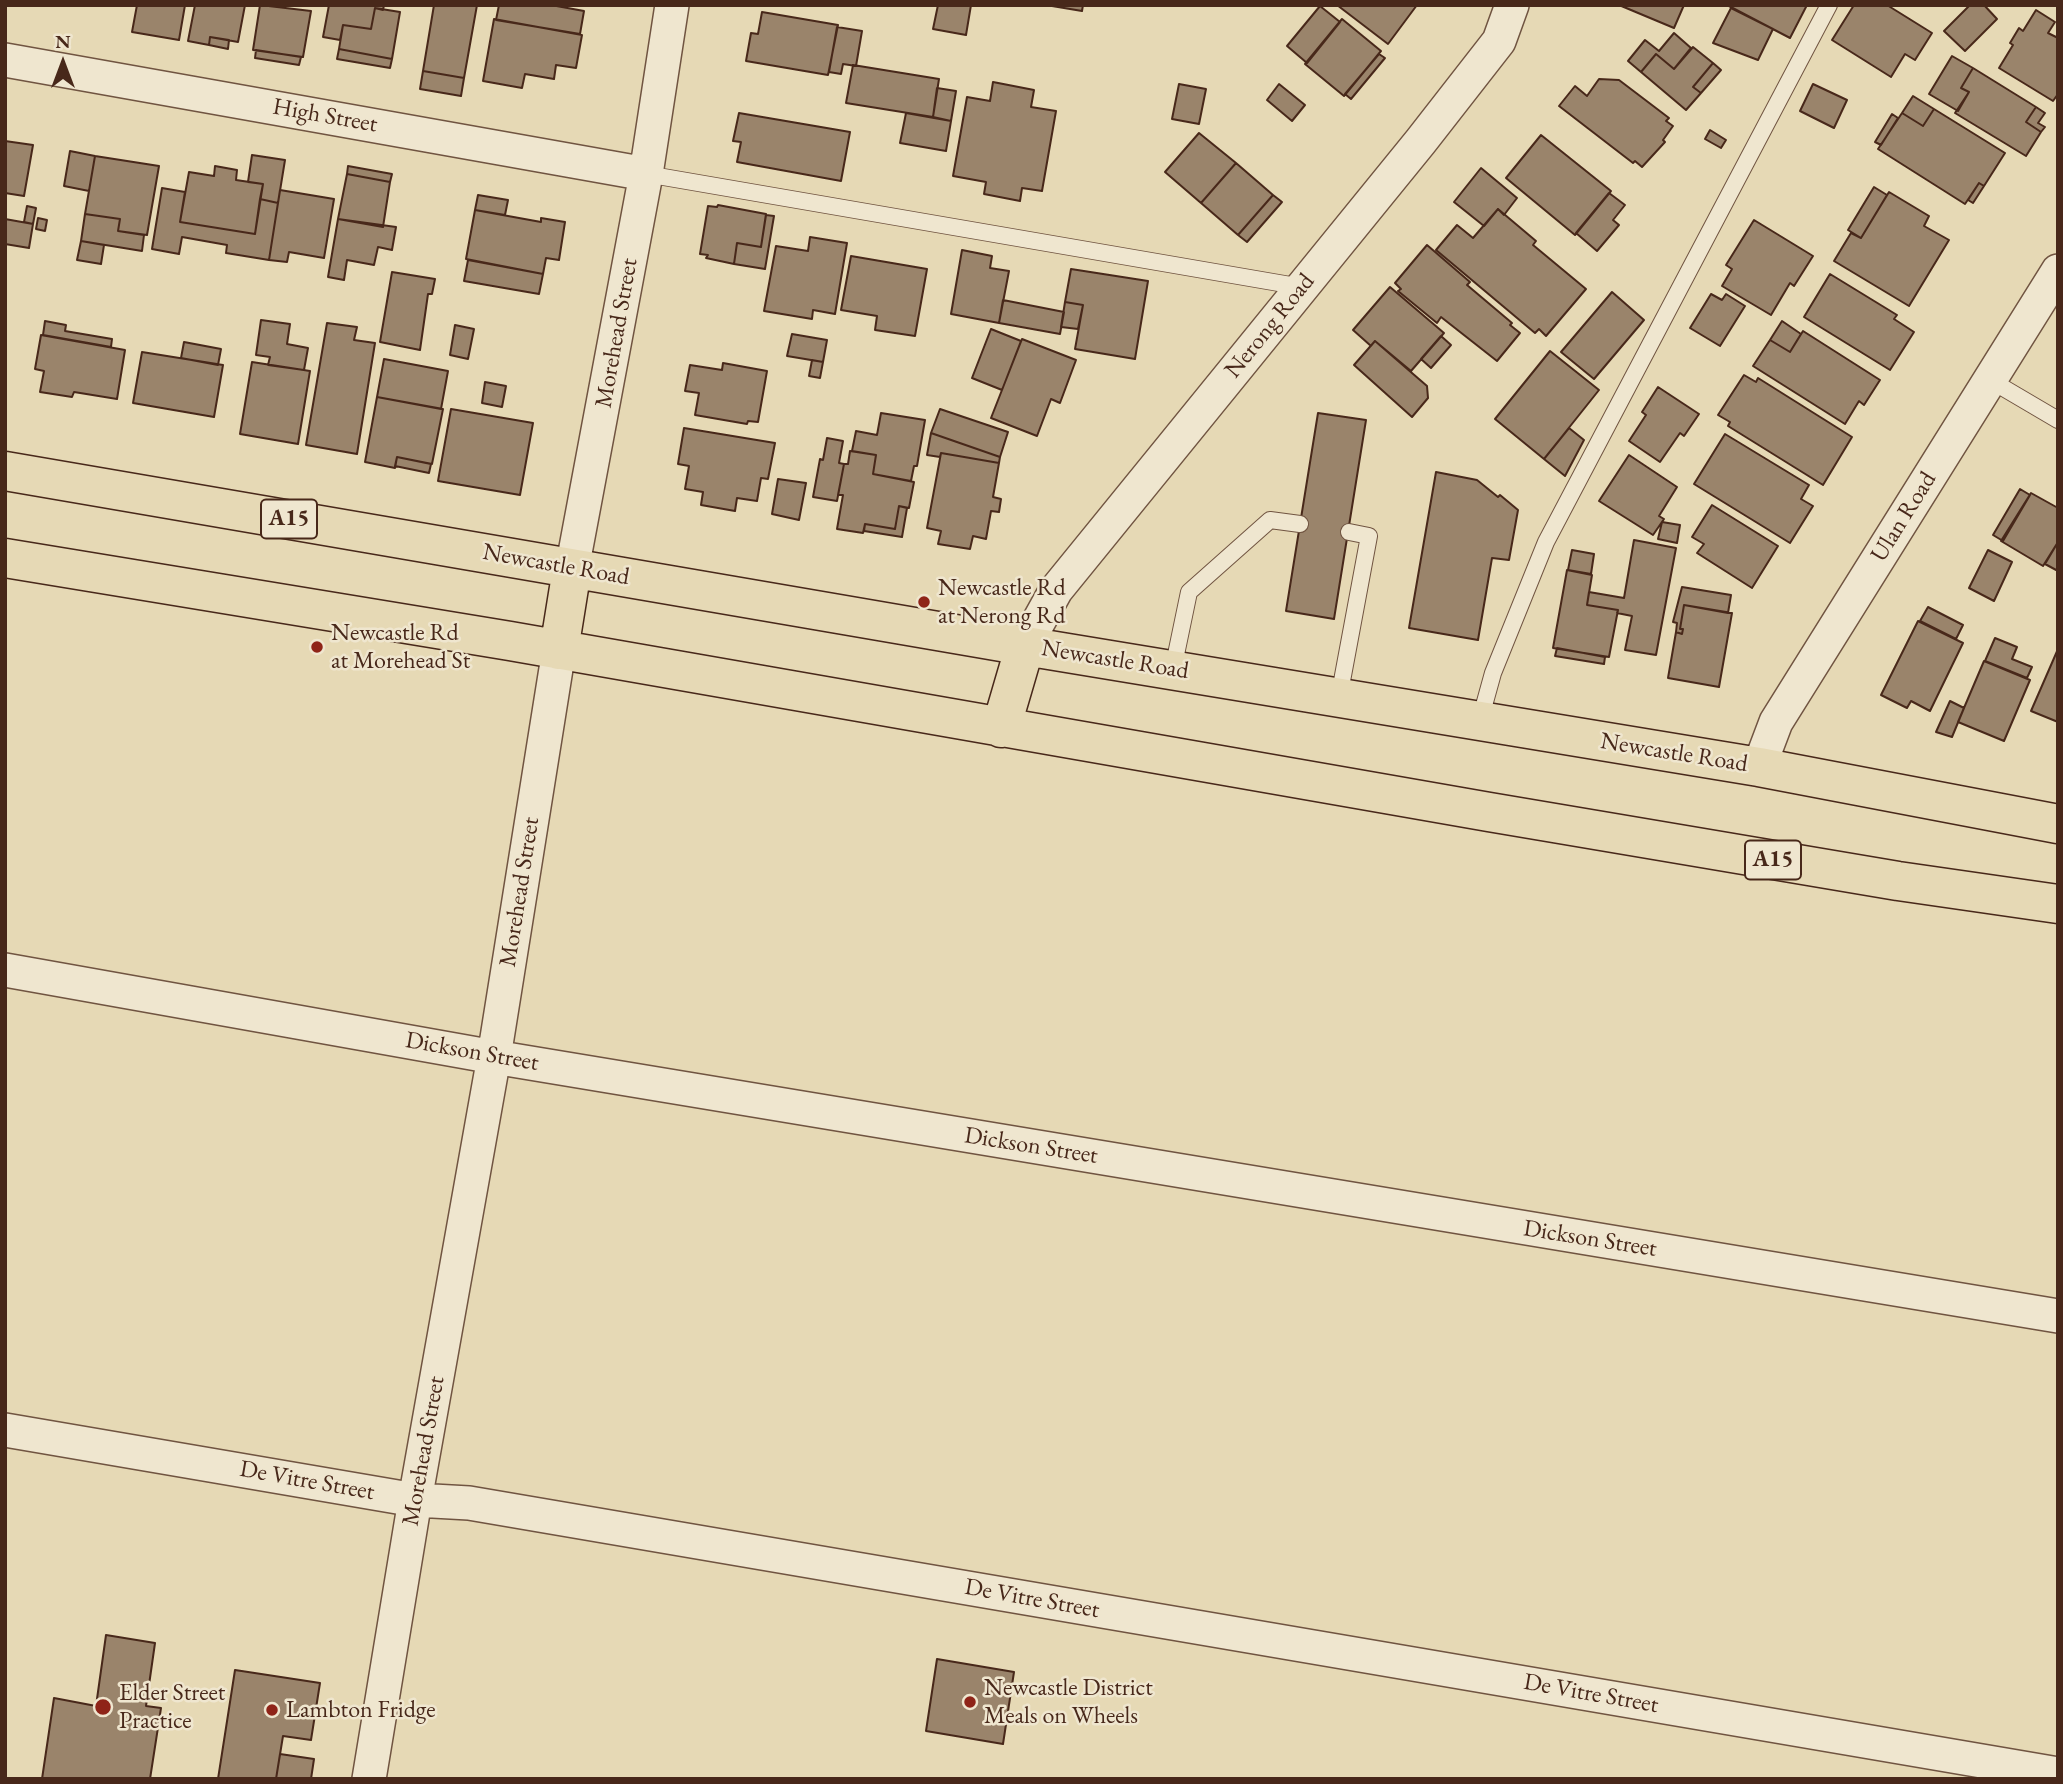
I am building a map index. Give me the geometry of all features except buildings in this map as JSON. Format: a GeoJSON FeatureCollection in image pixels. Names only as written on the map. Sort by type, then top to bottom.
{"type":"FeatureCollection","features":[{"type":"Feature","properties":{"kind":"highway","name":"Newcastle Road"},"geometry":{"type":"LineString","coordinates":[[5,471],[1025,646],[1759,767],[2058,824]]}},
{"type":"Feature","properties":{"kind":"highway","name":"A15"},"geometry":{"type":"LineString","coordinates":[[5,558],[559,650],[1898,881],[2058,905]]}},
{"type":"Feature","properties":{"kind":"highway","name":"Morehead Street"},"geometry":{"type":"LineString","coordinates":[[559,650],[572,569]]}},
{"type":"Feature","properties":{"kind":"highway"},"geometry":{"type":"LineString","coordinates":[[1001,728],[1025,646]]}},
{"type":"Feature","properties":{"kind":"street","name":"Morehead Street"},"geometry":{"type":"LineString","coordinates":[[572,569],[646,174],[672,5]]}},
{"type":"Feature","properties":{"kind":"street","name":"Nerong Road"},"geometry":{"type":"LineString","coordinates":[[1025,646],[1056,590],[1499,41],[1512,5]]}},
{"type":"Feature","properties":{"kind":"street","name":"High Street"},"geometry":{"type":"LineString","coordinates":[[5,60],[646,174]]}},
{"type":"Feature","properties":{"kind":"street","name":"Ulan Road"},"geometry":{"type":"LineString","coordinates":[[1759,767],[1776,722],[2058,271]]}},
{"type":"Feature","properties":{"kind":"street","name":"Morehead Street"},"geometry":{"type":"LineString","coordinates":[[369,1779],[415,1500],[494,1057],[559,650]]}},
{"type":"Feature","properties":{"kind":"street","name":"Dickson Street"},"geometry":{"type":"LineString","coordinates":[[5,970],[494,1057],[2058,1316]]}},
{"type":"Feature","properties":{"kind":"street","name":"De Vitre Street"},"geometry":{"type":"LineString","coordinates":[[5,1430],[415,1500],[483,1506],[2058,1774]]}},
{"type":"Feature","properties":{"kind":"lane"},"geometry":{"type":"LineString","coordinates":[[1480,720],[1493,673],[1546,542],[1829,5]]}},
{"type":"Feature","properties":{"kind":"lane"},"geometry":{"type":"LineString","coordinates":[[646,174],[1302,287]]}},
{"type":"Feature","properties":{"kind":"lane"},"geometry":{"type":"LineString","coordinates":[[1990,380],[2058,420]]}},
{"type":"Feature","properties":{"kind":"lane"},"geometry":{"type":"LineString","coordinates":[[1172,669],[1189,592],[1270,520],[1300,524]]}},
{"type":"Feature","properties":{"kind":"lane"},"geometry":{"type":"LineString","coordinates":[[1339,697],[1368,536],[1349,532]]}},
{"type":"Feature","properties":{"kind":"place","name":"Newcastle Rd at Nerong Rd"},"geometry":{"type":"Point","coordinates":[924,602]}},
{"type":"Feature","properties":{"kind":"place","name":"Newcastle Rd at Morehead St"},"geometry":{"type":"Point","coordinates":[317,647]}},
{"type":"Feature","properties":{"kind":"place","name":"Newcastle District Meals on Wheels"},"geometry":{"type":"Point","coordinates":[970,1702]}},
{"type":"Feature","properties":{"kind":"place","name":"Elder Street Practice"},"geometry":{"type":"Point","coordinates":[103,1707]}},
{"type":"Feature","properties":{"kind":"place","name":"Lambton Fridge"},"geometry":{"type":"Point","coordinates":[272,1710]}}]}
